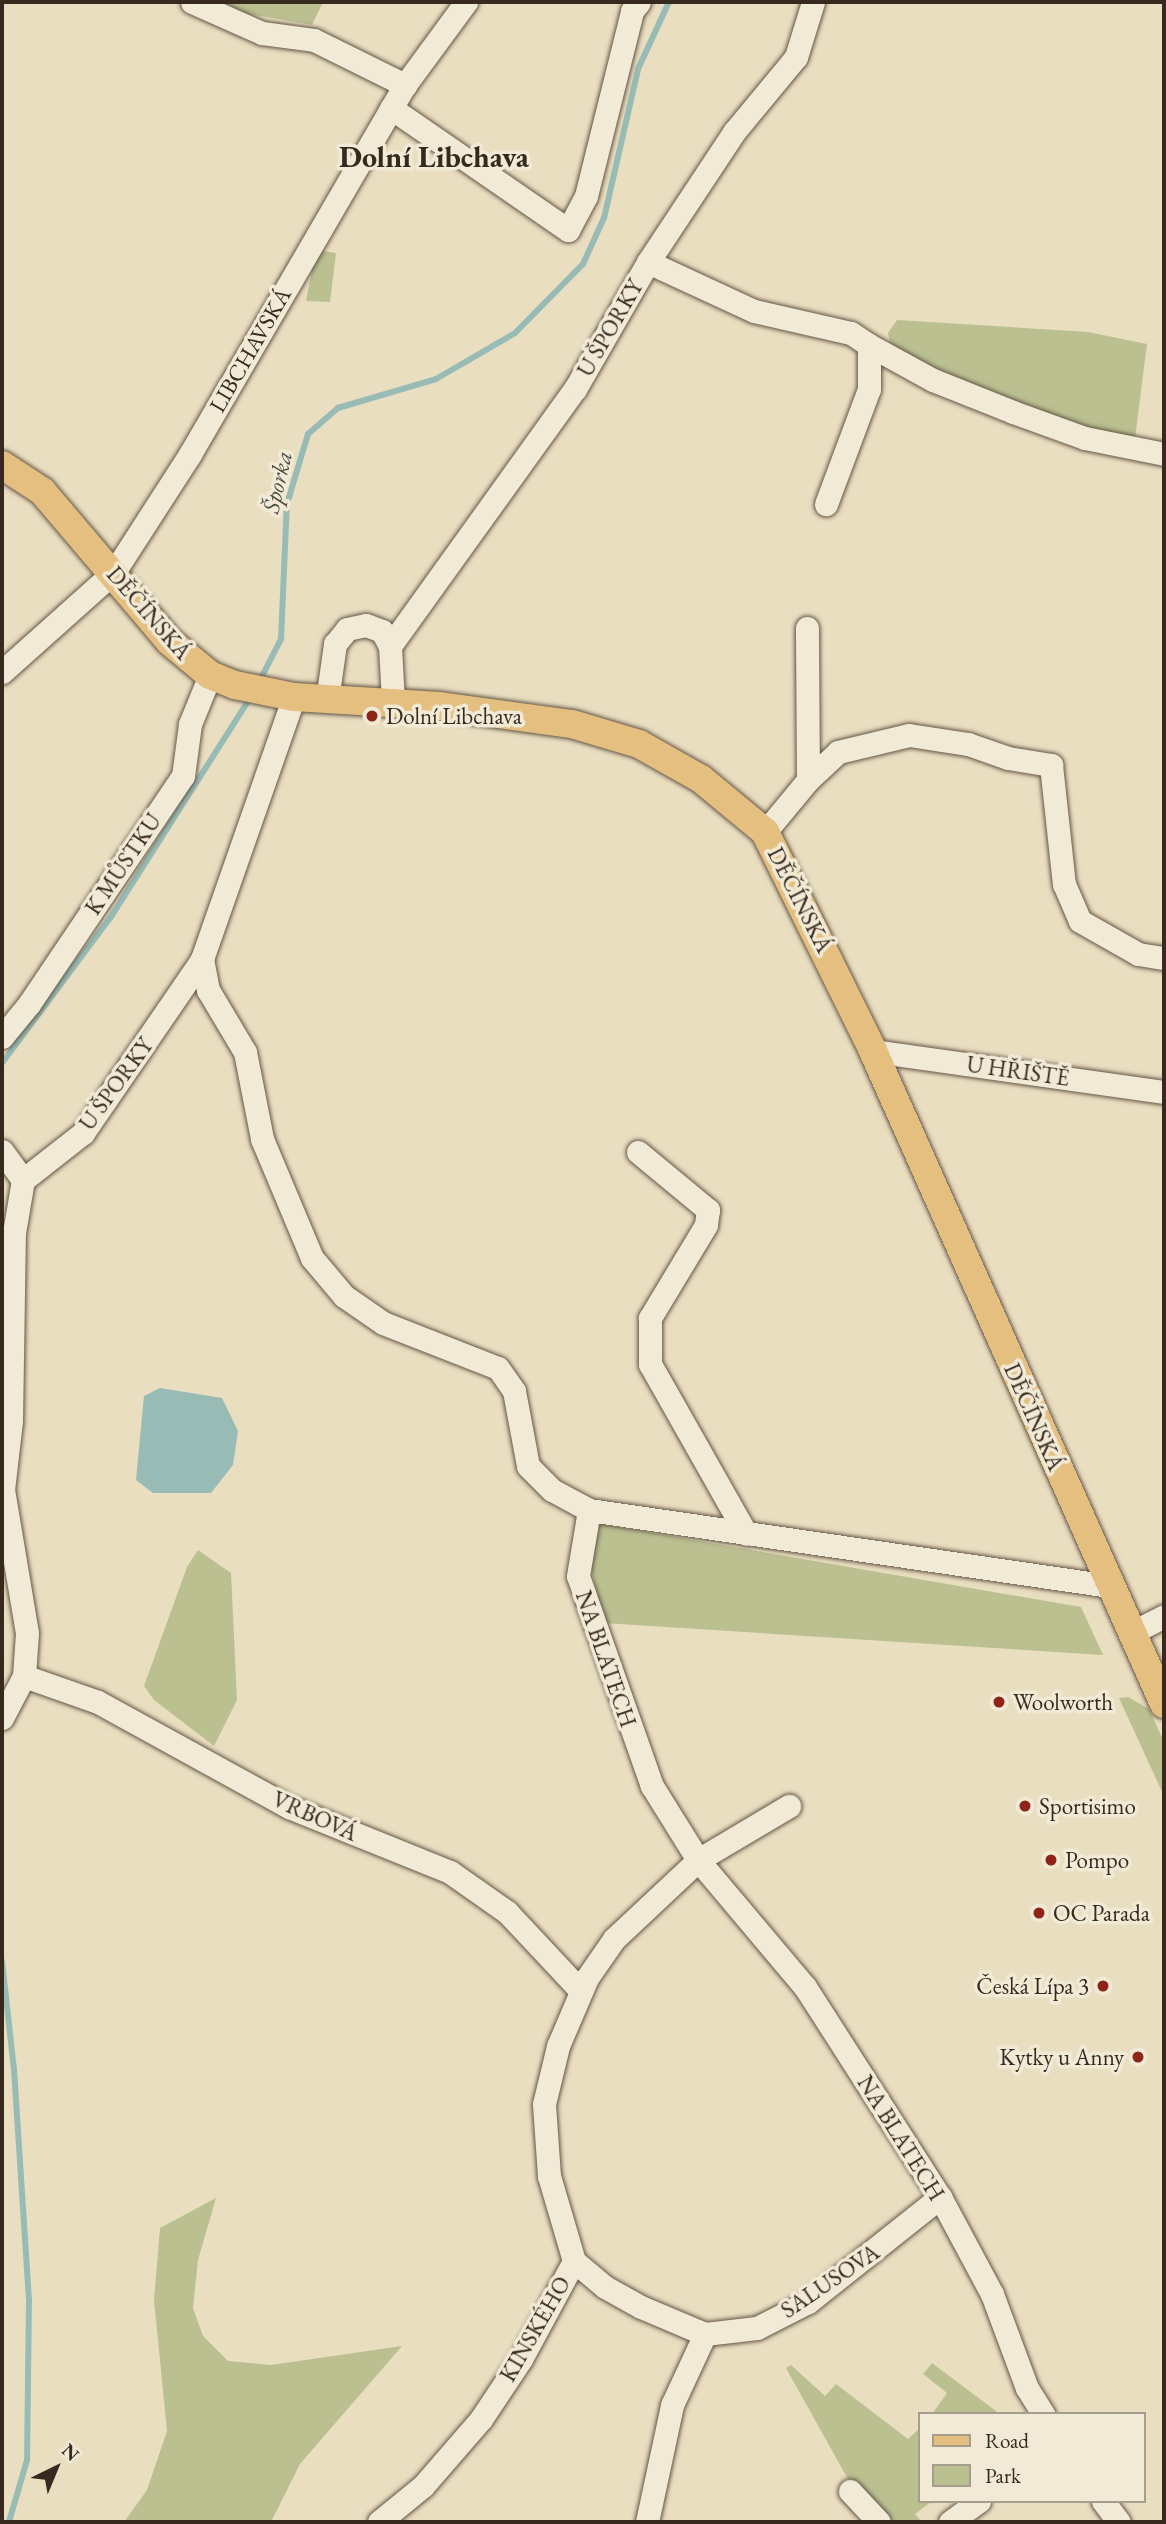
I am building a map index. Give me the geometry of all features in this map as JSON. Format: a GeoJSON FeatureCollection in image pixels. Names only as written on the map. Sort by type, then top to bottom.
{"type":"FeatureCollection","features":[{"type":"Feature","properties":{"kind":"main road","name":"DĚČÍNSKÁ"},"geometry":{"type":"LineString","coordinates":[[2,466],[42,491],[114,572],[175,648],[222,680],[285,696],[393,702],[572,724],[639,744],[701,779],[765,832],[873,1051],[1164,1704]]}},
{"type":"Feature","properties":{"kind":"street"},"geometry":{"type":"LineString","coordinates":[[192,2],[262,33],[314,40],[405,85]]}},
{"type":"Feature","properties":{"kind":"street","name":"LIBCHAVSKÁ"},"geometry":{"type":"LineString","coordinates":[[2,672],[114,572],[190,454],[405,85],[466,2]]}},
{"type":"Feature","properties":{"kind":"street"},"geometry":{"type":"LineString","coordinates":[[391,108],[568,230],[586,196],[632,11],[639,2]]}},
{"type":"Feature","properties":{"kind":"street","name":"U ŠPORKY"},"geometry":{"type":"LineString","coordinates":[[390,646],[575,389],[648,262],[734,132],[796,57],[813,2]]}},
{"type":"Feature","properties":{"kind":"street"},"geometry":{"type":"LineString","coordinates":[[648,262],[754,311],[851,333],[933,380],[1013,412],[1085,438],[1164,454]]}},
{"type":"Feature","properties":{"kind":"street"},"geometry":{"type":"LineString","coordinates":[[826,505],[869,389],[869,345]]}},
{"type":"Feature","properties":{"kind":"street"},"geometry":{"type":"LineString","coordinates":[[327,700],[335,645],[347,629],[366,625],[382,631],[390,646],[393,702]]}},
{"type":"Feature","properties":{"kind":"street"},"geometry":{"type":"LineString","coordinates":[[807,628],[808,780]]}},
{"type":"Feature","properties":{"kind":"street","name":"K MŮSTKU"},"geometry":{"type":"LineString","coordinates":[[2,1037],[29,1004],[183,776],[191,724],[222,680]]}},
{"type":"Feature","properties":{"kind":"street","name":"U ŠPORKY"},"geometry":{"type":"LineString","coordinates":[[23,1181],[83,1133],[202,959],[285,696]]}},
{"type":"Feature","properties":{"kind":"street"},"geometry":{"type":"LineString","coordinates":[[765,832],[808,780],[838,752],[909,735],[1051,765],[1064,884],[1080,921],[1138,954],[1164,958]]}},
{"type":"Feature","properties":{"kind":"street"},"geometry":{"type":"LineString","coordinates":[[202,959],[208,990],[245,1052],[262,1139],[312,1258],[344,1296],[383,1323],[498,1368],[514,1391],[528,1466],[551,1490],[586,1518],[746,1534],[1110,1586]]}},
{"type":"Feature","properties":{"kind":"street","name":"U HŘIŠTĚ"},"geometry":{"type":"LineString","coordinates":[[873,1051],[1164,1092]]}},
{"type":"Feature","properties":{"kind":"street"},"geometry":{"type":"LineString","coordinates":[[2,1151],[23,1181],[15,1233],[11,1422],[3,1490],[27,1633],[24,1676],[2,1718]]}},
{"type":"Feature","properties":{"kind":"street"},"geometry":{"type":"LineString","coordinates":[[638,1152],[708,1210],[706,1225],[679,1262],[650,1318],[650,1364],[746,1534]]}},
{"type":"Feature","properties":{"kind":"street","name":"NA BLATECH"},"geometry":{"type":"LineString","coordinates":[[586,1518],[578,1576],[594,1631],[652,1786],[698,1860],[805,1987],[940,2197],[992,2294],[1027,2388],[1043,2412]]}},
{"type":"Feature","properties":{"kind":"street"},"geometry":{"type":"LineString","coordinates":[[1131,1633],[1164,1616]]}},
{"type":"Feature","properties":{"kind":"street","name":"VRBOVÁ"},"geometry":{"type":"LineString","coordinates":[[24,1676],[98,1702],[289,1807],[450,1872],[507,1912],[582,1991]]}},
{"type":"Feature","properties":{"kind":"street","name":"KINSKÉHO"},"geometry":{"type":"LineString","coordinates":[[392,2517],[423,2486],[481,2419],[521,2359],[574,2261],[548,2176],[544,2104],[558,2046],[582,1991],[614,1939],[698,1860],[789,1806]]}},
{"type":"Feature","properties":{"kind":"street","name":"SALUSOVA"},"geometry":{"type":"LineString","coordinates":[[574,2261],[605,2287],[641,2307],[705,2334],[757,2328],[808,2302],[940,2197]]}},
{"type":"Feature","properties":{"kind":"street"},"geometry":{"type":"LineString","coordinates":[[647,2522],[671,2405],[705,2334]]}},
{"type":"Feature","properties":{"kind":"street"},"geometry":{"type":"LineString","coordinates":[[850,2491],[879,2522]]}},
{"type":"Feature","properties":{"kind":"street"},"geometry":{"type":"LineString","coordinates":[[950,2522],[976,2503]]}},
{"type":"Feature","properties":{"kind":"street"},"geometry":{"type":"LineString","coordinates":[[1105,2503],[1119,2522]]}},
{"type":"Feature","properties":{"kind":"green space"},"geometry":{"type":"Polygon","coordinates":[[[223,2],[323,2],[312,25],[244,13],[223,2]]]}},
{"type":"Feature","properties":{"kind":"green space"},"geometry":{"type":"Polygon","coordinates":[[[316,250],[336,253],[330,302],[306,301],[316,250]]]}},
{"type":"Feature","properties":{"kind":"green space"},"geometry":{"type":"Polygon","coordinates":[[[897,320],[1088,332],[1147,344],[1135,438],[1090,428],[922,368],[891,348],[888,333],[897,320]]]}},
{"type":"Feature","properties":{"kind":"green space"},"geometry":{"type":"Polygon","coordinates":[[[600,1524],[1081,1607],[1103,1655],[604,1623],[591,1568],[600,1524]]]}},
{"type":"Feature","properties":{"kind":"green space"},"geometry":{"type":"Polygon","coordinates":[[[198,1550],[231,1573],[237,1700],[214,1746],[154,1700],[144,1686],[187,1567],[198,1550]]]}},
{"type":"Feature","properties":{"kind":"green space"},"geometry":{"type":"Polygon","coordinates":[[[1128,1697],[1149,1709],[1164,1742],[1164,1796],[1119,1698],[1128,1697]]]}},
{"type":"Feature","properties":{"kind":"green space"},"geometry":{"type":"Polygon","coordinates":[[[216,2198],[198,2260],[193,2308],[203,2336],[228,2361],[271,2365],[402,2346],[300,2464],[271,2522],[124,2522],[147,2490],[167,2431],[154,2300],[160,2228],[216,2198]]]}},
{"type":"Feature","properties":{"kind":"green space"},"geometry":{"type":"Polygon","coordinates":[[[932,2363],[996,2412],[933,2412],[947,2393],[923,2374],[932,2363]]]}},
{"type":"Feature","properties":{"kind":"green space"},"geometry":{"type":"Polygon","coordinates":[[[791,2365],[825,2396],[836,2384],[908,2439],[918,2430],[918,2503],[929,2503],[915,2514],[922,2522],[887,2522],[849,2481],[786,2368],[791,2365]]]}},
{"type":"Feature","properties":{"kind":"water"},"geometry":{"type":"Polygon","coordinates":[[[160,1388],[222,1398],[238,1431],[233,1465],[211,1493],[153,1493],[136,1480],[144,1396],[160,1388]]]}},
{"type":"Feature","properties":{"kind":"waterway","name":"Šporka"},"geometry":{"type":"LineString","coordinates":[[258,684],[281,639],[287,504],[308,434],[338,408],[436,379],[515,333],[583,264],[604,218],[638,69],[669,2]]}},
{"type":"Feature","properties":{"kind":"waterway","name":"Šporka"},"geometry":{"type":"LineString","coordinates":[[2,1063],[111,917],[251,696]]}},
{"type":"Feature","properties":{"kind":"waterway","name":"Šporka"},"geometry":{"type":"LineString","coordinates":[[2,1961],[14,2069],[29,2299],[27,2460],[9,2522]]}},
{"type":"Feature","properties":{"kind":"place","name":"Dolní Libchava"},"geometry":{"type":"Point","coordinates":[372,716]}},
{"type":"Feature","properties":{"kind":"place","name":"Woolworth"},"geometry":{"type":"Point","coordinates":[999,1702]}},
{"type":"Feature","properties":{"kind":"place","name":"Sportisimo"},"geometry":{"type":"Point","coordinates":[1025,1806]}},
{"type":"Feature","properties":{"kind":"place","name":"Pompo"},"geometry":{"type":"Point","coordinates":[1051,1860]}},
{"type":"Feature","properties":{"kind":"place","name":"OC Parada"},"geometry":{"type":"Point","coordinates":[1039,1913]}},
{"type":"Feature","properties":{"kind":"place","name":"Česká Lípa 3"},"geometry":{"type":"Point","coordinates":[1103,1986]}},
{"type":"Feature","properties":{"kind":"place","name":"Kytky u Anny"},"geometry":{"type":"Point","coordinates":[1138,2057]}},
{"type":"Feature","properties":{"kind":"district","name":"Dolní Libchava"},"geometry":{"type":"Point","coordinates":[434,157]}}]}
